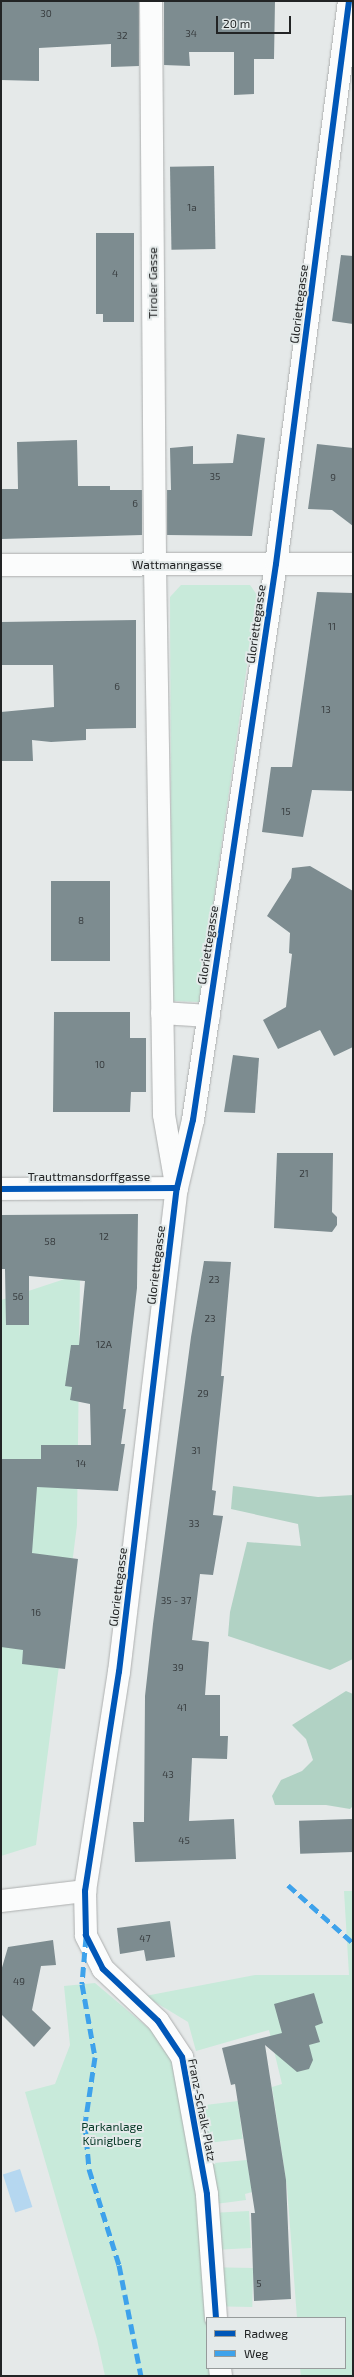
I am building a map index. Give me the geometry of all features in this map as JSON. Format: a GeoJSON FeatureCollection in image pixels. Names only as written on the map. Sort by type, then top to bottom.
{"type":"FeatureCollection","features":[{"type":"Feature","properties":{"kind":"street","name":"Tiroler Gasse"},"geometry":{"type":"LineString","coordinates":[[151,1],[155,564]]}},
{"type":"Feature","properties":{"kind":"street","name":"Gloriettegasse"},"geometry":{"type":"LineString","coordinates":[[85,1891],[119,1672],[176,1188],[193,1120],[276,564],[349,1]]}},
{"type":"Feature","properties":{"kind":"street","name":"Gloriettegasse"},"geometry":{"type":"LineString","coordinates":[[155,564],[164,1115],[176,1188]]}},
{"type":"Feature","properties":{"kind":"street","name":"Wattmanngasse"},"geometry":{"type":"LineString","coordinates":[[1,566],[353,564]]}},
{"type":"Feature","properties":{"kind":"street"},"geometry":{"type":"LineString","coordinates":[[162,1013],[209,1016]]}},
{"type":"Feature","properties":{"kind":"street","name":"Trauttmansdorffgasse"},"geometry":{"type":"LineString","coordinates":[[1,1189],[176,1188]]}},
{"type":"Feature","properties":{"kind":"street"},"geometry":{"type":"LineString","coordinates":[[1,1901],[85,1891]]}},
{"type":"Feature","properties":{"kind":"street","name":"Franz-Schalk-Platz"},"geometry":{"type":"LineString","coordinates":[[85,1891],[86,1935],[103,1969],[158,2021],[182,2057],[207,2194],[216,2317]]}},
{"type":"Feature","properties":{"kind":"green space"},"geometry":{"type":"Polygon","coordinates":[[[181,585],[250,585],[257,595],[199,1002],[172,1001],[170,597],[181,585]]]}},
{"type":"Feature","properties":{"kind":"green space"},"geometry":{"type":"Polygon","coordinates":[[[80,1274],[77,1525],[36,1845],[1,1856],[1,1300],[80,1274]]]}},
{"type":"Feature","properties":{"kind":"green space"},"geometry":{"type":"Polygon","coordinates":[[[233,1486],[318,1497],[353,1495],[353,1659],[330,1670],[228,1636],[230,1612],[247,1542],[301,1546],[298,1524],[231,1509],[233,1486]]]}},
{"type":"Feature","properties":{"kind":"green space"},"geometry":{"type":"Polygon","coordinates":[[[346,1691],[353,1694],[353,1806],[350,1809],[326,1805],[275,1805],[272,1796],[281,1780],[302,1771],[313,1760],[306,1739],[292,1725],[346,1691]]]}},
{"type":"Feature","properties":{"kind":"green space"},"geometry":{"type":"Polygon","coordinates":[[[344,1891],[353,1891],[353,2376],[301,2376],[300,2369],[346,2369],[346,2317],[297,2317],[287,2187],[272,2087],[282,2084],[269,2030],[196,2051],[188,2022],[145,1996],[255,1975],[349,1975],[344,1891]]]}},
{"type":"Feature","properties":{"kind":"green space","name":"Parkanlage Küniglberg"},"geometry":{"type":"Polygon","coordinates":[[[95,1983],[160,2038],[172,2063],[199,2196],[207,2317],[206,2369],[210,2369],[211,2376],[105,2376],[97,2339],[25,2092],[55,2084],[70,2045],[64,1986],[95,1983]]]}},
{"type":"Feature","properties":{"kind":"green space"},"geometry":{"type":"Polygon","coordinates":[[[238,2101],[243,2139],[198,2144],[193,2106],[238,2101]]]}},
{"type":"Feature","properties":{"kind":"green space"},"geometry":{"type":"Polygon","coordinates":[[[247,2160],[252,2192],[245,2194],[246,2200],[208,2205],[203,2164],[247,2160]]]}},
{"type":"Feature","properties":{"kind":"green space"},"geometry":{"type":"Polygon","coordinates":[[[249,2211],[251,2248],[213,2250],[211,2213],[249,2211]]]}},
{"type":"Feature","properties":{"kind":"green space"},"geometry":{"type":"Polygon","coordinates":[[[214,2267],[253,2268],[252,2307],[213,2306],[214,2267]]]}},
{"type":"Feature","properties":{"kind":"water"},"geometry":{"type":"Polygon","coordinates":[[[20,2169],[32,2207],[15,2213],[3,2175],[20,2169]]]}},
{"type":"Feature","properties":{"kind":"building"},"geometry":{"type":"Polygon","coordinates":[[[1,1],[139,1],[139,66],[111,67],[111,44],[39,48],[39,81],[1,80],[1,1]]]}},
{"type":"Feature","properties":{"kind":"building"},"geometry":{"type":"Polygon","coordinates":[[[164,1],[275,1],[274,59],[254,59],[254,94],[234,95],[234,52],[189,52],[190,66],[164,65],[164,1]]]}},
{"type":"Feature","properties":{"kind":"building"},"geometry":{"type":"Polygon","coordinates":[[[214,166],[215,249],[171,250],[170,167],[214,166]]]}},
{"type":"Feature","properties":{"kind":"building"},"geometry":{"type":"Polygon","coordinates":[[[96,233],[134,233],[134,322],[103,322],[103,314],[96,314],[96,233]]]}},
{"type":"Feature","properties":{"kind":"building"},"geometry":{"type":"Polygon","coordinates":[[[341,255],[353,256],[353,324],[332,321],[341,255]]]}},
{"type":"Feature","properties":{"kind":"building"},"geometry":{"type":"Polygon","coordinates":[[[237,434],[265,438],[252,536],[167,535],[167,490],[171,490],[170,448],[193,446],[193,464],[233,463],[237,434]]]}},
{"type":"Feature","properties":{"kind":"building"},"geometry":{"type":"Polygon","coordinates":[[[77,440],[78,486],[110,486],[110,490],[142,490],[142,535],[1,539],[1,489],[18,489],[17,442],[77,440]]]}},
{"type":"Feature","properties":{"kind":"building"},"geometry":{"type":"Polygon","coordinates":[[[317,444],[353,448],[353,526],[332,510],[308,509],[317,444]]]}},
{"type":"Feature","properties":{"kind":"building"},"geometry":{"type":"Polygon","coordinates":[[[317,592],[353,593],[353,791],[312,790],[303,837],[262,832],[271,767],[292,767],[317,592]]]}},
{"type":"Feature","properties":{"kind":"building"},"geometry":{"type":"Polygon","coordinates":[[[136,620],[136,728],[86,729],[86,740],[51,742],[32,740],[33,761],[1,761],[1,712],[54,707],[53,665],[1,665],[1,622],[136,620]]]}},
{"type":"Feature","properties":{"kind":"building"},"geometry":{"type":"Polygon","coordinates":[[[310,866],[353,891],[353,1047],[334,1056],[320,1030],[278,1049],[263,1020],[286,1007],[292,954],[289,953],[290,933],[267,916],[291,878],[292,868],[310,866]]]}},
{"type":"Feature","properties":{"kind":"building"},"geometry":{"type":"Polygon","coordinates":[[[51,881],[110,881],[110,961],[51,961],[51,881]]]}},
{"type":"Feature","properties":{"kind":"building"},"geometry":{"type":"Polygon","coordinates":[[[54,1012],[130,1012],[130,1038],[146,1038],[146,1092],[131,1092],[130,1112],[53,1112],[54,1012]]]}},
{"type":"Feature","properties":{"kind":"building"},"geometry":{"type":"Polygon","coordinates":[[[233,1055],[259,1058],[255,1113],[224,1112],[233,1055]]]}},
{"type":"Feature","properties":{"kind":"building"},"geometry":{"type":"Polygon","coordinates":[[[277,1153],[333,1153],[332,1212],[337,1217],[337,1225],[332,1232],[274,1228],[277,1153]]]}},
{"type":"Feature","properties":{"kind":"building"},"geometry":{"type":"Polygon","coordinates":[[[138,1214],[137,1288],[123,1409],[126,1409],[121,1444],[125,1444],[118,1491],[37,1487],[32,1553],[78,1559],[65,1669],[22,1664],[23,1650],[1,1647],[1,1459],[41,1459],[41,1445],[91,1445],[90,1404],[70,1400],[72,1387],[65,1386],[71,1345],[79,1345],[85,1281],[29,1276],[29,1325],[6,1325],[5,1269],[1,1269],[1,1215],[138,1214]]]}},
{"type":"Feature","properties":{"kind":"building"},"geometry":{"type":"Polygon","coordinates":[[[204,1261],[231,1262],[221,1376],[224,1376],[212,1490],[216,1491],[213,1515],[223,1516],[213,1575],[200,1574],[192,1640],[209,1642],[205,1695],[220,1695],[220,1736],[228,1736],[227,1759],[192,1758],[189,1821],[234,1819],[236,1859],[135,1862],[133,1822],[144,1822],[145,1696],[153,1624],[191,1337],[204,1261]]]}},
{"type":"Feature","properties":{"kind":"building"},"geometry":{"type":"Polygon","coordinates":[[[352,1819],[353,1852],[300,1854],[299,1821],[352,1819]]]}},
{"type":"Feature","properties":{"kind":"building"},"geometry":{"type":"Polygon","coordinates":[[[170,1921],[175,1957],[146,1961],[144,1950],[120,1954],[117,1928],[170,1921]]]}},
{"type":"Feature","properties":{"kind":"building"},"geometry":{"type":"Polygon","coordinates":[[[53,1940],[56,1965],[41,1966],[32,2010],[51,2028],[34,2047],[1,2014],[1,1971],[8,1947],[53,1940]]]}},
{"type":"Feature","properties":{"kind":"building"},"geometry":{"type":"Polygon","coordinates":[[[314,1993],[323,2023],[315,2026],[320,2042],[309,2045],[313,2060],[309,2069],[297,2072],[265,2045],[286,2180],[291,2299],[254,2301],[251,2213],[255,2213],[235,2084],[231,2085],[222,2048],[282,2033],[274,2004],[314,1993]]]}},
{"type":"Feature","properties":{"kind":"marked path"},"geometry":{"type":"LineString","coordinates":[[288,1885],[353,1943]]}},
{"type":"Feature","properties":{"kind":"marked path"},"geometry":{"type":"LineString","coordinates":[[86,1937],[82,1984],[95,2057],[85,2124],[89,2169],[119,2265],[141,2376]]}},
{"type":"Feature","properties":{"kind":"cycle path"},"geometry":{"type":"LineString","coordinates":[[216,2317],[207,2194],[182,2057],[158,2021],[103,1969],[86,1935],[85,1891],[119,1672],[177,1188],[193,1120],[276,564],[349,1]]}},
{"type":"Feature","properties":{"kind":"cycle path"},"geometry":{"type":"LineString","coordinates":[[1,1189],[177,1188]]}}]}
